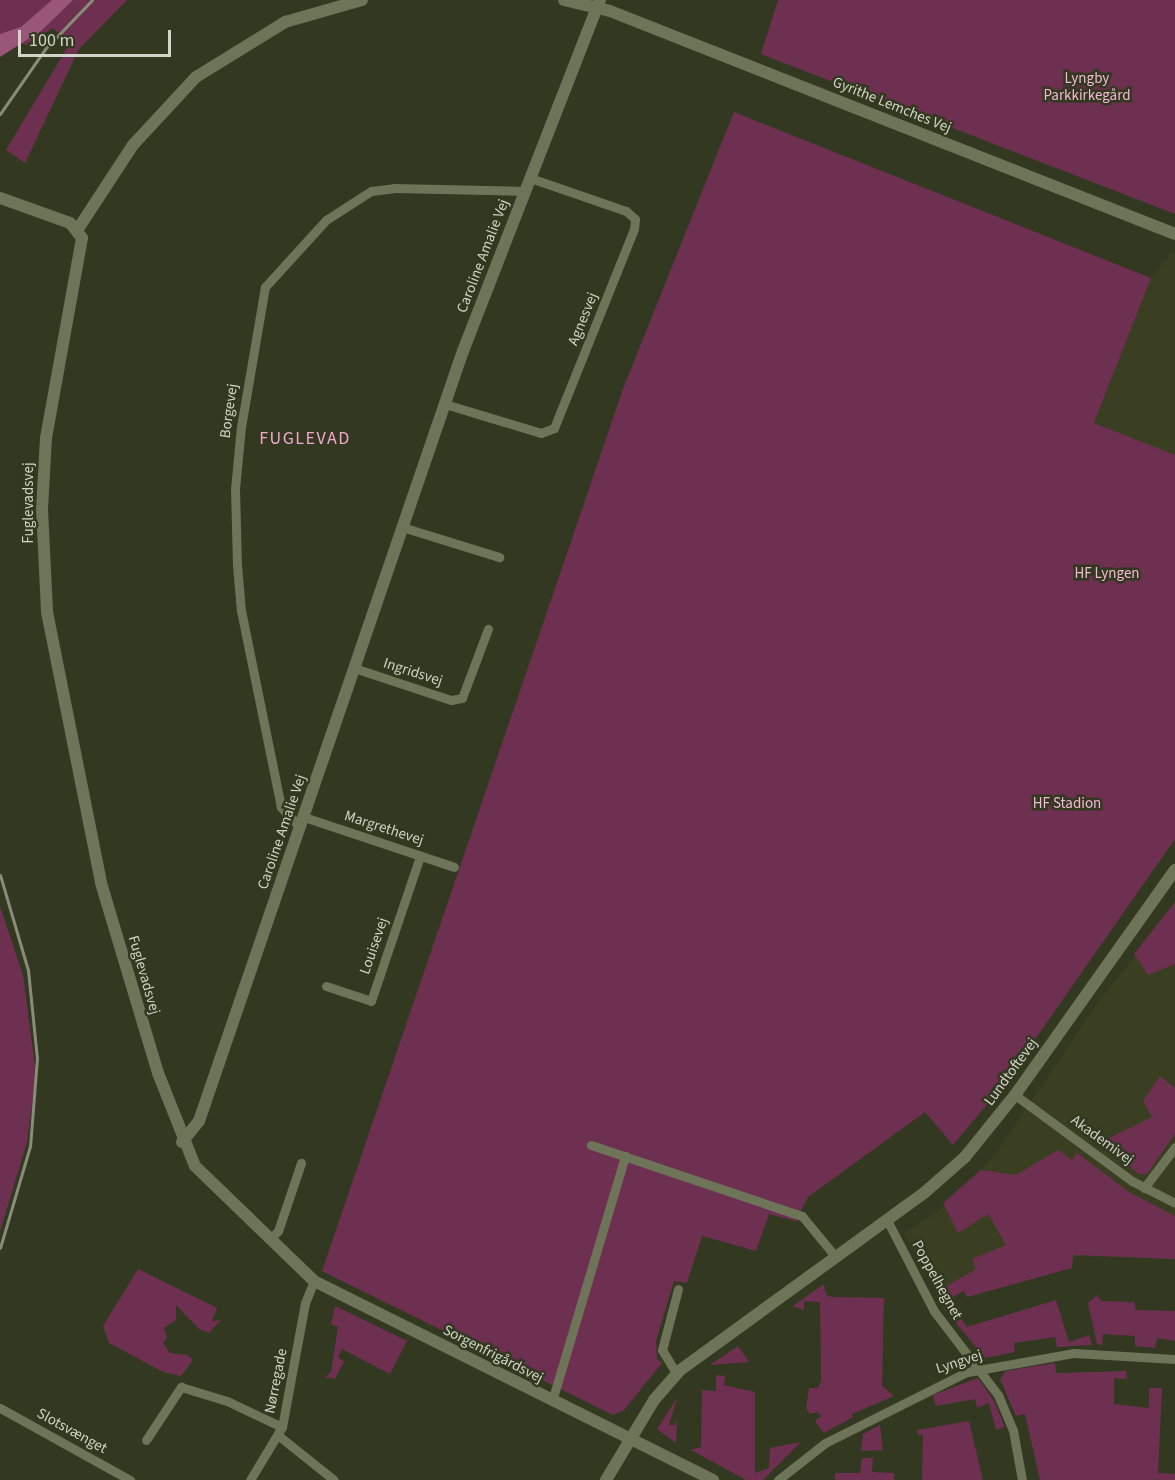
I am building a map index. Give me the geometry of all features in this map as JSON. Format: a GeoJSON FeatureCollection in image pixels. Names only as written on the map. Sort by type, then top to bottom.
{"type":"FeatureCollection","features":[{"type":"Feature","properties":{"kind":"street"},"geometry":{"type":"LineString","coordinates":[[0,198],[78,229],[133,145],[196,77],[285,22],[362,0]]}},
{"type":"Feature","properties":{"kind":"street"},"geometry":{"type":"LineString","coordinates":[[564,0],[599,4]]}},
{"type":"Feature","properties":{"kind":"street","name":"Caroline Amalie Vej"},"geometry":{"type":"LineString","coordinates":[[182,1142],[199,1121],[445,404],[530,178],[599,4]]}},
{"type":"Feature","properties":{"kind":"street","name":"Gyrithe Lemches Vej"},"geometry":{"type":"LineString","coordinates":[[599,4],[1175,234]]}},
{"type":"Feature","properties":{"kind":"street","name":"Agnesvej"},"geometry":{"type":"LineString","coordinates":[[445,404],[541,433],[555,428],[634,229],[635,219],[626,211],[530,178]]}},
{"type":"Feature","properties":{"kind":"street","name":"Borgevej"},"geometry":{"type":"LineString","coordinates":[[302,822],[281,807],[241,611],[237,565],[235,489],[240,438],[265,287],[326,220],[371,191],[394,188],[525,191]]}},
{"type":"Feature","properties":{"kind":"street","name":"Fuglevadsvej"},"geometry":{"type":"LineString","coordinates":[[78,229],[81,246],[55,367],[46,438],[42,509],[47,612],[102,883],[182,1142]]}},
{"type":"Feature","properties":{"kind":"street"},"geometry":{"type":"LineString","coordinates":[[402,527],[499,557]]}},
{"type":"Feature","properties":{"kind":"street","name":"Ingridsvej"},"geometry":{"type":"LineString","coordinates":[[354,669],[451,700],[462,698],[488,629]]}},
{"type":"Feature","properties":{"kind":"street","name":"Margrethevej"},"geometry":{"type":"LineString","coordinates":[[302,822],[454,867]]}},
{"type":"Feature","properties":{"kind":"street","name":"Louisevej"},"geometry":{"type":"LineString","coordinates":[[326,986],[371,1001],[420,856]]}},
{"type":"Feature","properties":{"kind":"street","name":"Lundtoftevej"},"geometry":{"type":"LineString","coordinates":[[606,1480],[628,1439],[676,1373],[887,1220],[964,1157],[1015,1095],[1175,870]]}},
{"type":"Feature","properties":{"kind":"street","name":"Akademivej"},"geometry":{"type":"LineString","coordinates":[[1015,1095],[1144,1188],[1175,1203]]}},
{"type":"Feature","properties":{"kind":"street","name":"Sorgenfrigårdsvej"},"geometry":{"type":"LineString","coordinates":[[182,1142],[215,1189],[271,1238],[314,1281],[713,1480]]}},
{"type":"Feature","properties":{"kind":"street"},"geometry":{"type":"LineString","coordinates":[[591,1145],[802,1216],[835,1256]]}},
{"type":"Feature","properties":{"kind":"street"},"geometry":{"type":"LineString","coordinates":[[1144,1188],[1175,1148]]}},
{"type":"Feature","properties":{"kind":"street"},"geometry":{"type":"LineString","coordinates":[[552,1401],[625,1156]]}},
{"type":"Feature","properties":{"kind":"street"},"geometry":{"type":"LineString","coordinates":[[271,1238],[278,1231],[301,1163]]}},
{"type":"Feature","properties":{"kind":"street","name":"Poppelhegnet"},"geometry":{"type":"LineString","coordinates":[[887,1220],[934,1311],[979,1370],[1006,1412],[1022,1480]]}},
{"type":"Feature","properties":{"kind":"street","name":"Nørregade"},"geometry":{"type":"LineString","coordinates":[[250,1480],[280,1431],[314,1281]]}},
{"type":"Feature","properties":{"kind":"street"},"geometry":{"type":"LineString","coordinates":[[676,1373],[662,1350],[678,1289]]}},
{"type":"Feature","properties":{"kind":"street","name":"Lyngvej"},"geometry":{"type":"LineString","coordinates":[[778,1480],[848,1430],[950,1378],[1019,1360],[1096,1352],[1175,1359]]}},
{"type":"Feature","properties":{"kind":"street"},"geometry":{"type":"LineString","coordinates":[[146,1440],[181,1387],[227,1401],[280,1431],[334,1480]]}},
{"type":"Feature","properties":{"kind":"street","name":"Slotsvænget"},"geometry":{"type":"LineString","coordinates":[[0,1408],[130,1480]]}},
{"type":"Feature","properties":{"kind":"shaded area"},"geometry":{"type":"Polygon","coordinates":[[[52,0],[73,0],[41,31],[0,57],[0,34],[21,27],[52,0]]]}},
{"type":"Feature","properties":{"kind":"shaded area"},"geometry":{"type":"Polygon","coordinates":[[[1171,253],[1175,255],[1175,456],[1094,423],[1151,278],[1171,253]]]}},
{"type":"Feature","properties":{"kind":"shaded area"},"geometry":{"type":"Polygon","coordinates":[[[1175,906],[1175,1259],[1035,1255],[976,1269],[936,1292],[904,1233],[944,1207],[996,1153],[1101,998],[1175,906]]]}},
{"type":"Feature","properties":{"kind":"green space"},"geometry":{"type":"Polygon","coordinates":[[[0,0],[127,0],[79,49],[25,163],[6,150],[70,43],[53,28],[26,45],[0,34],[0,0]]]}},
{"type":"Feature","properties":{"kind":"green space","name":"Lyngby Parkkirkegård"},"geometry":{"type":"Polygon","coordinates":[[[778,0],[1175,0],[1175,214],[761,54],[778,0]]]}},
{"type":"Feature","properties":{"kind":"green space"},"geometry":{"type":"Polygon","coordinates":[[[734,112],[1151,278],[1094,423],[1175,455],[1175,839],[1001,1088],[953,1145],[925,1112],[808,1197],[796,1221],[769,1214],[756,1251],[702,1236],[687,1283],[674,1281],[656,1341],[657,1359],[662,1363],[624,1410],[613,1415],[322,1271],[623,389],[734,112]]]}},
{"type":"Feature","properties":{"kind":"green space"},"geometry":{"type":"Polygon","coordinates":[[[1175,902],[1175,964],[1148,975],[1134,954],[1175,902]]]}},
{"type":"Feature","properties":{"kind":"green space"},"geometry":{"type":"Polygon","coordinates":[[[0,906],[23,975],[36,1074],[27,1142],[0,1232],[0,906]]]}},
{"type":"Feature","properties":{"kind":"green space"},"geometry":{"type":"Polygon","coordinates":[[[1160,1076],[1175,1088],[1175,1134],[1147,1174],[1139,1174],[1099,1143],[1152,1117],[1143,1101],[1160,1076]]]}},
{"type":"Feature","properties":{"kind":"green space"},"geometry":{"type":"Polygon","coordinates":[[[1058,1150],[1072,1160],[1077,1153],[1129,1192],[1175,1216],[1175,1259],[1073,1255],[1072,1268],[967,1297],[964,1291],[942,1303],[936,1292],[976,1269],[972,1259],[1006,1245],[988,1214],[958,1233],[943,1203],[981,1170],[1016,1175],[1058,1150]]]}},
{"type":"Feature","properties":{"kind":"green space"},"geometry":{"type":"Polygon","coordinates":[[[138,1269],[217,1308],[212,1321],[221,1320],[209,1333],[199,1329],[176,1305],[176,1320],[164,1328],[167,1338],[163,1343],[170,1353],[187,1355],[193,1360],[181,1376],[163,1372],[109,1343],[103,1326],[138,1269]]]}},
{"type":"Feature","properties":{"kind":"green space"},"geometry":{"type":"Polygon","coordinates":[[[824,1284],[826,1295],[832,1297],[884,1298],[882,1386],[894,1396],[852,1414],[853,1417],[824,1433],[815,1421],[821,1416],[817,1412],[810,1414],[806,1408],[809,1388],[818,1388],[821,1381],[820,1302],[804,1301],[804,1310],[793,1306],[824,1284]]]}},
{"type":"Feature","properties":{"kind":"green space"},"geometry":{"type":"Polygon","coordinates":[[[1097,1295],[1101,1301],[1134,1302],[1136,1310],[1175,1311],[1175,1341],[1157,1338],[1155,1348],[1135,1346],[1135,1336],[1103,1334],[1102,1345],[1097,1344],[1088,1303],[1097,1295]]]}},
{"type":"Feature","properties":{"kind":"green space"},"geometry":{"type":"Polygon","coordinates":[[[1056,1300],[1069,1342],[1089,1335],[1092,1345],[1057,1347],[1055,1337],[1014,1343],[1015,1352],[985,1358],[944,1309],[953,1307],[967,1327],[1056,1300]]]}},
{"type":"Feature","properties":{"kind":"green space"},"geometry":{"type":"Polygon","coordinates":[[[335,1306],[407,1341],[390,1374],[342,1349],[338,1357],[344,1362],[335,1379],[325,1377],[331,1372],[338,1327],[331,1324],[335,1306]]]}},
{"type":"Feature","properties":{"kind":"green space"},"geometry":{"type":"Polygon","coordinates":[[[738,1346],[749,1362],[710,1365],[738,1346]]]}},
{"type":"Feature","properties":{"kind":"green space"},"geometry":{"type":"Polygon","coordinates":[[[1055,1363],[1056,1373],[1126,1371],[1127,1379],[1114,1378],[1114,1404],[1149,1408],[1149,1388],[1162,1388],[1158,1473],[1175,1474],[1175,1480],[1040,1480],[1025,1414],[1016,1416],[1000,1379],[1006,1371],[1055,1363]]]}},
{"type":"Feature","properties":{"kind":"green space"},"geometry":{"type":"Polygon","coordinates":[[[716,1375],[725,1376],[724,1385],[755,1392],[755,1473],[769,1468],[770,1448],[801,1442],[763,1480],[746,1480],[691,1450],[701,1447],[702,1390],[716,1391],[716,1375]]]}},
{"type":"Feature","properties":{"kind":"green space"},"geometry":{"type":"Polygon","coordinates":[[[978,1378],[994,1401],[1005,1427],[996,1430],[989,1403],[977,1408],[975,1399],[936,1406],[933,1395],[978,1378]]]}},
{"type":"Feature","properties":{"kind":"green space"},"geometry":{"type":"Polygon","coordinates":[[[677,1398],[669,1425],[675,1425],[677,1419],[676,1443],[657,1429],[677,1398]]]}},
{"type":"Feature","properties":{"kind":"green space"},"geometry":{"type":"Polygon","coordinates":[[[969,1421],[983,1480],[922,1480],[923,1435],[918,1435],[917,1430],[969,1421]]]}},
{"type":"Feature","properties":{"kind":"green space"},"geometry":{"type":"Polygon","coordinates":[[[880,1425],[883,1450],[861,1451],[863,1434],[880,1425]]]}},
{"type":"Feature","properties":{"kind":"green space"},"geometry":{"type":"Polygon","coordinates":[[[862,1458],[873,1458],[872,1472],[894,1473],[894,1480],[835,1480],[835,1473],[860,1473],[862,1458]]]}},
{"type":"Feature","properties":{"kind":"railway"},"geometry":{"type":"LineString","coordinates":[[0,114],[45,49],[92,0]]}},
{"type":"Feature","properties":{"kind":"railway"},"geometry":{"type":"LineString","coordinates":[[0,875],[28,970],[37,1058],[30,1146],[0,1248]]}},
{"type":"Feature","properties":{"kind":"district","name":"FUGLEVAD"},"geometry":{"type":"Point","coordinates":[305,439]}},
{"type":"Feature","properties":{"kind":"park label","name":"HF Lyngen"},"geometry":{"type":"Point","coordinates":[1107,574]}},
{"type":"Feature","properties":{"kind":"park label","name":"HF Stadion"},"geometry":{"type":"Point","coordinates":[1067,804]}}]}
